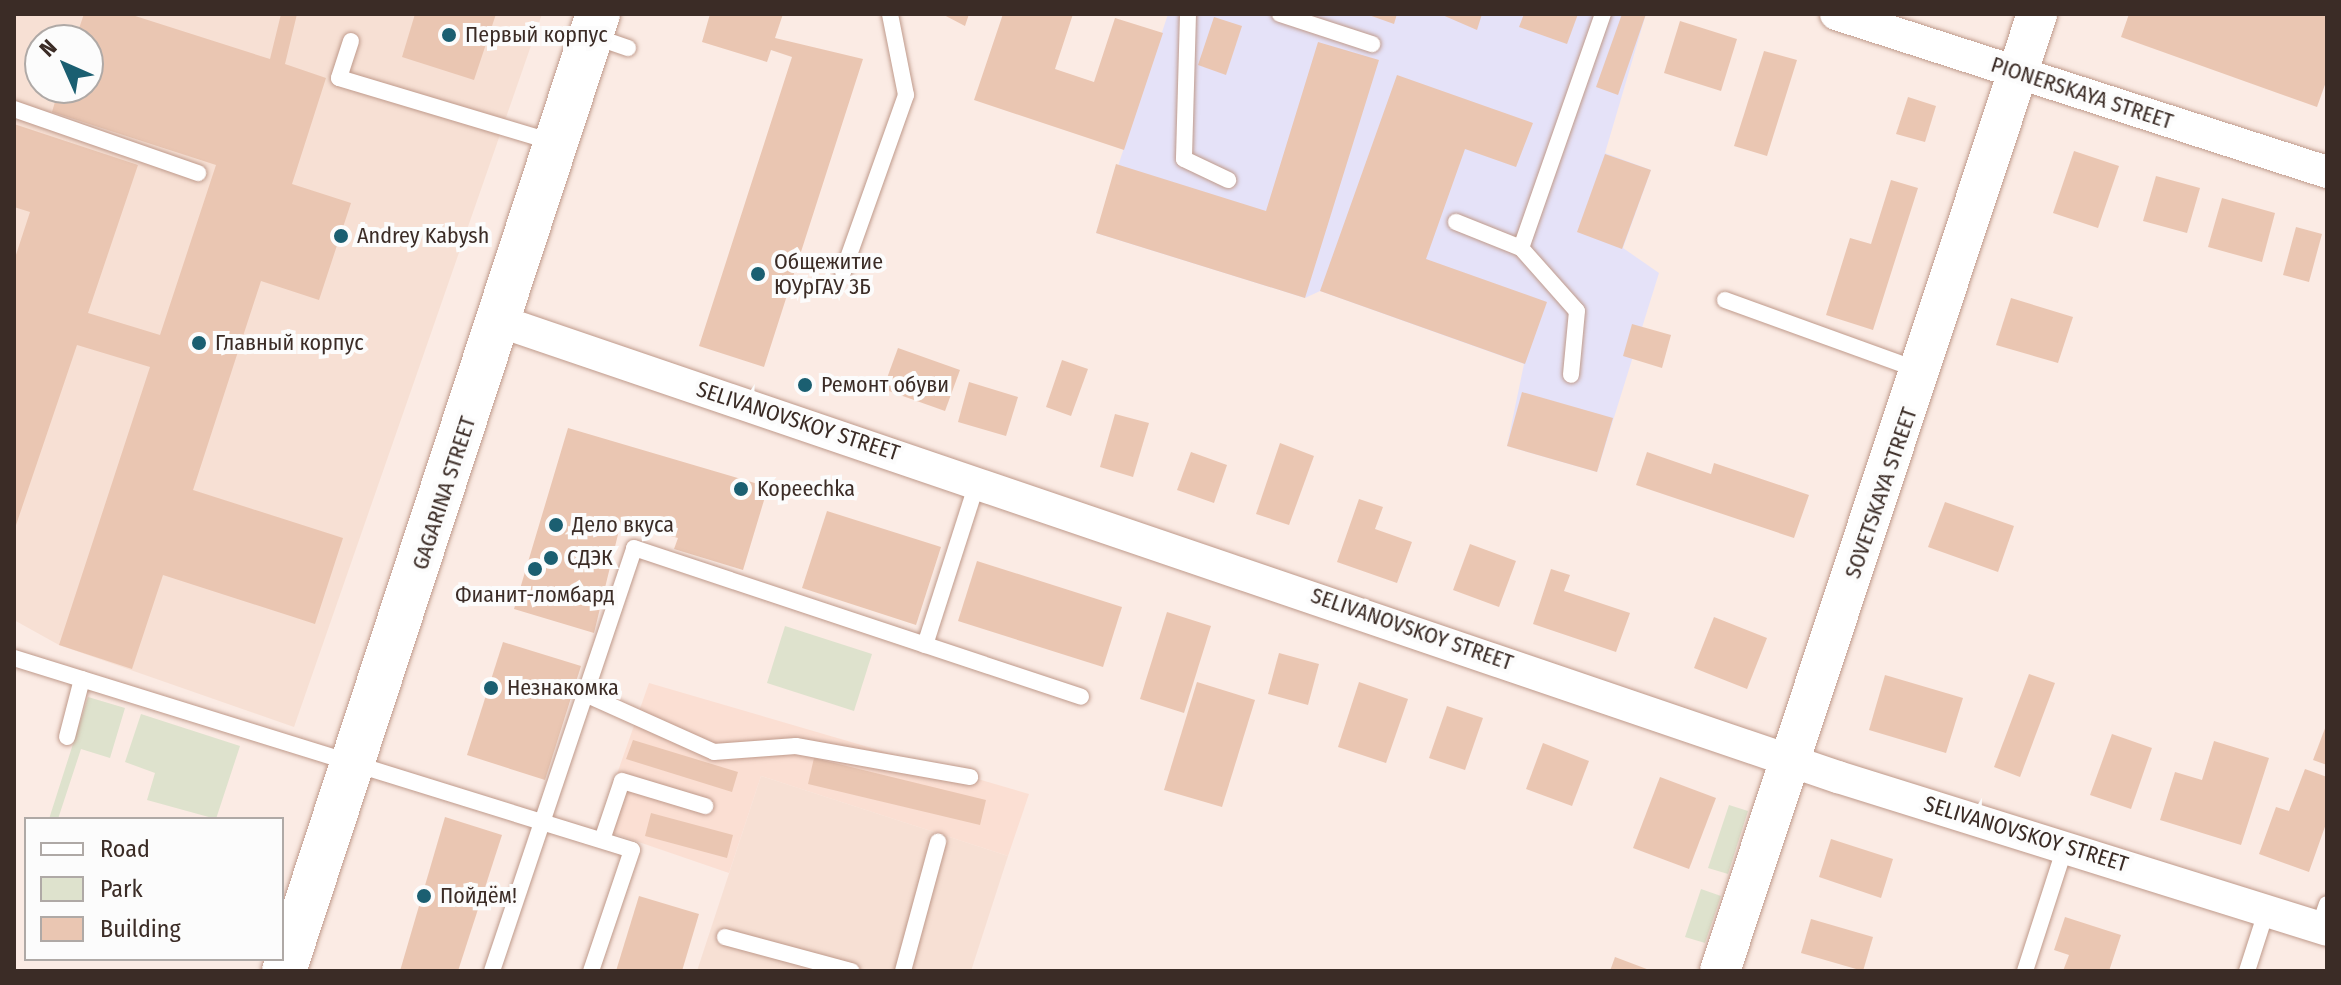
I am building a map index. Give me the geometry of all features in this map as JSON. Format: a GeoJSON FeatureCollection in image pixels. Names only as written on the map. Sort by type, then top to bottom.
{"type":"FeatureCollection","features":[{"type":"Feature","properties":{"kind":"main road","name":"GAGARINA STREET"},"geometry":{"type":"LineString","coordinates":[[284,971],[556,143],[606,33]]}},
{"type":"Feature","properties":{"kind":"street","name":"PIONERSKAYA STREET"},"geometry":{"type":"LineString","coordinates":[[1836,14],[2327,172]]}},
{"type":"Feature","properties":{"kind":"street","name":"SOVETSKAYA STREET"},"geometry":{"type":"LineString","coordinates":[[1720,971],[1923,371],[2037,14]]}},
{"type":"Feature","properties":{"kind":"street","name":"SELIVANOVSKOY STREET"},"geometry":{"type":"LineString","coordinates":[[499,321],[978,480],[1790,760],[2267,909],[2324,920]]}},
{"type":"Feature","properties":{"kind":"lane"},"geometry":{"type":"LineString","coordinates":[[843,272],[906,95],[890,14]]}},
{"type":"Feature","properties":{"kind":"lane"},"geometry":{"type":"LineString","coordinates":[[1188,14],[1184,159],[1228,180]]}},
{"type":"Feature","properties":{"kind":"lane"},"geometry":{"type":"LineString","coordinates":[[1280,14],[1372,44]]}},
{"type":"Feature","properties":{"kind":"lane"},"geometry":{"type":"LineString","coordinates":[[1521,248],[1603,14]]}},
{"type":"Feature","properties":{"kind":"lane"},"geometry":{"type":"LineString","coordinates":[[351,41],[339,78],[556,143]]}},
{"type":"Feature","properties":{"kind":"lane"},"geometry":{"type":"LineString","coordinates":[[14,109],[198,173]]}},
{"type":"Feature","properties":{"kind":"lane"},"geometry":{"type":"LineString","coordinates":[[1456,222],[1521,248],[1577,311],[1571,375]]}},
{"type":"Feature","properties":{"kind":"lane"},"geometry":{"type":"LineString","coordinates":[[1725,300],[1923,371]]}},
{"type":"Feature","properties":{"kind":"lane"},"geometry":{"type":"LineString","coordinates":[[925,645],[978,480]]}},
{"type":"Feature","properties":{"kind":"lane"},"geometry":{"type":"LineString","coordinates":[[492,971],[634,548],[1081,697]]}},
{"type":"Feature","properties":{"kind":"lane"},"geometry":{"type":"LineString","coordinates":[[14,658],[354,761],[632,850],[591,971]]}},
{"type":"Feature","properties":{"kind":"lane"},"geometry":{"type":"LineString","coordinates":[[67,737],[82,679]]}},
{"type":"Feature","properties":{"kind":"lane"},"geometry":{"type":"LineString","coordinates":[[585,694],[714,752],[796,746],[970,777]]}},
{"type":"Feature","properties":{"kind":"lane"},"geometry":{"type":"LineString","coordinates":[[602,840],[622,781],[705,806]]}},
{"type":"Feature","properties":{"kind":"lane"},"geometry":{"type":"LineString","coordinates":[[903,971],[938,842]]}},
{"type":"Feature","properties":{"kind":"lane"},"geometry":{"type":"LineString","coordinates":[[2025,971],[2066,844]]}},
{"type":"Feature","properties":{"kind":"lane"},"geometry":{"type":"LineString","coordinates":[[2247,971],[2267,909]]}},
{"type":"Feature","properties":{"kind":"lane"},"geometry":{"type":"LineString","coordinates":[[725,937],[851,971]]}},
{"type":"Feature","properties":{"kind":"shaded area"},"geometry":{"type":"Polygon","coordinates":[[[14,14],[542,14],[294,727],[59,645],[14,620],[14,14]]]}},
{"type":"Feature","properties":{"kind":"shaded area"},"geometry":{"type":"Polygon","coordinates":[[[1168,14],[1646,14],[1605,153],[1651,170],[1623,248],[1659,273],[1597,472],[1507,446],[1524,364],[1320,291],[1305,298],[1096,233],[1168,14]]]}},
{"type":"Feature","properties":{"kind":"shaded area"},"geometry":{"type":"Polygon","coordinates":[[[649,683],[1029,794],[1008,856],[761,776],[729,873],[598,828],[649,683]]]}},
{"type":"Feature","properties":{"kind":"shaded area"},"geometry":{"type":"Polygon","coordinates":[[[761,776],[1008,856],[971,971],[697,971],[761,776]]]}},
{"type":"Feature","properties":{"kind":"green space"},"geometry":{"type":"Polygon","coordinates":[[[785,626],[872,654],[854,711],[767,683],[785,626]]]}},
{"type":"Feature","properties":{"kind":"green space"},"geometry":{"type":"Polygon","coordinates":[[[88,697],[125,708],[110,758],[81,749],[59,817],[50,817],[88,697]]]}},
{"type":"Feature","properties":{"kind":"green space"},"geometry":{"type":"Polygon","coordinates":[[[141,714],[240,746],[217,817],[147,800],[155,773],[125,762],[141,714]]]}},
{"type":"Feature","properties":{"kind":"green space"},"geometry":{"type":"Polygon","coordinates":[[[1729,805],[1748,811],[1728,874],[1708,868],[1729,805]]]}},
{"type":"Feature","properties":{"kind":"green space"},"geometry":{"type":"Polygon","coordinates":[[[1701,889],[1721,896],[1705,943],[1685,937],[1701,889]]]}},
{"type":"Feature","properties":{"kind":"building","name":"Главный корпус"},"geometry":{"type":"Polygon","coordinates":[[[84,14],[129,14],[270,59],[281,14],[297,14],[285,64],[326,78],[292,184],[351,203],[319,300],[261,281],[193,490],[343,538],[315,624],[163,575],[132,669],[59,645],[150,367],[77,345],[14,531],[14,261],[30,212],[14,207],[14,124],[138,165],[88,313],[160,335],[216,165],[52,112],[54,104],[104,104],[104,24],[81,24],[84,14]]]}},
{"type":"Feature","properties":{"kind":"building","name":"Первый корпус"},"geometry":{"type":"Polygon","coordinates":[[[415,14],[496,14],[474,80],[402,57],[415,14]]]}},
{"type":"Feature","properties":{"kind":"building","name":"Общежитие ЮУрГАУ 3Б"},"geometry":{"type":"Polygon","coordinates":[[[710,14],[783,14],[775,38],[863,59],[764,367],[699,346],[792,57],[771,50],[767,62],[702,42],[710,14]]]}},
{"type":"Feature","properties":{"kind":"building"},"geometry":{"type":"Polygon","coordinates":[[[942,14],[969,14],[965,26],[942,14]]]}},
{"type":"Feature","properties":{"kind":"building"},"geometry":{"type":"Polygon","coordinates":[[[1003,14],[1073,14],[1055,69],[1094,82],[1115,18],[1163,33],[1124,150],[974,100],[1003,14]]]}},
{"type":"Feature","properties":{"kind":"building"},"geometry":{"type":"Polygon","coordinates":[[[1366,14],[1397,14],[1394,24],[1366,14]]]}},
{"type":"Feature","properties":{"kind":"building"},"geometry":{"type":"Polygon","coordinates":[[[1440,14],[1482,14],[1477,30],[1440,14]]]}},
{"type":"Feature","properties":{"kind":"building"},"geometry":{"type":"Polygon","coordinates":[[[1524,14],[1578,14],[1567,44],[1519,27],[1524,14]]]}},
{"type":"Feature","properties":{"kind":"building"},"geometry":{"type":"Polygon","coordinates":[[[1622,14],[1646,14],[1618,95],[1596,87],[1622,14]]]}},
{"type":"Feature","properties":{"kind":"building"},"geometry":{"type":"Polygon","coordinates":[[[2129,14],[2327,14],[2327,79],[2317,107],[2121,37],[2129,14]]]}},
{"type":"Feature","properties":{"kind":"building"},"geometry":{"type":"Polygon","coordinates":[[[1214,17],[1242,26],[1226,75],[1198,65],[1214,17]]]}},
{"type":"Feature","properties":{"kind":"building"},"geometry":{"type":"Polygon","coordinates":[[[1680,21],[1737,39],[1721,91],[1664,73],[1680,21]]]}},
{"type":"Feature","properties":{"kind":"building"},"geometry":{"type":"Polygon","coordinates":[[[1318,42],[1379,60],[1305,298],[1096,233],[1116,164],[1266,211],[1318,42]]]}},
{"type":"Feature","properties":{"kind":"building"},"geometry":{"type":"Polygon","coordinates":[[[1764,51],[1797,60],[1767,156],[1734,146],[1764,51]]]}},
{"type":"Feature","properties":{"kind":"building"},"geometry":{"type":"Polygon","coordinates":[[[1397,75],[1533,123],[1516,167],[1465,149],[1426,259],[1547,302],[1525,364],[1320,291],[1397,75]]]}},
{"type":"Feature","properties":{"kind":"building"},"geometry":{"type":"Polygon","coordinates":[[[1908,97],[1936,106],[1925,142],[1896,134],[1908,97]]]}},
{"type":"Feature","properties":{"kind":"building"},"geometry":{"type":"Polygon","coordinates":[[[2074,151],[2119,166],[2098,228],[2053,213],[2074,151]]]}},
{"type":"Feature","properties":{"kind":"building"},"geometry":{"type":"Polygon","coordinates":[[[1605,154],[1651,170],[1622,249],[1577,232],[1605,154]]]}},
{"type":"Feature","properties":{"kind":"building"},"geometry":{"type":"Polygon","coordinates":[[[2156,176],[2200,188],[2187,233],[2143,221],[2156,176]]]}},
{"type":"Feature","properties":{"kind":"building"},"geometry":{"type":"Polygon","coordinates":[[[1891,180],[1918,188],[1873,330],[1826,315],[1850,238],[1871,244],[1891,180]]]}},
{"type":"Feature","properties":{"kind":"building"},"geometry":{"type":"Polygon","coordinates":[[[2222,198],[2275,213],[2262,262],[2208,247],[2222,198]]]}},
{"type":"Feature","properties":{"kind":"building"},"geometry":{"type":"Polygon","coordinates":[[[2296,227],[2322,234],[2309,282],[2283,275],[2296,227]]]}},
{"type":"Feature","properties":{"kind":"building"},"geometry":{"type":"Polygon","coordinates":[[[2011,298],[2073,317],[2058,363],[1996,345],[2011,298]]]}},
{"type":"Feature","properties":{"kind":"building"},"geometry":{"type":"Polygon","coordinates":[[[1632,324],[1671,335],[1662,368],[1623,356],[1632,324]]]}},
{"type":"Feature","properties":{"kind":"building"},"geometry":{"type":"Polygon","coordinates":[[[898,348],[960,370],[945,411],[883,389],[898,348]]]}},
{"type":"Feature","properties":{"kind":"building"},"geometry":{"type":"Polygon","coordinates":[[[1062,360],[1088,369],[1071,416],[1046,407],[1062,360]]]}},
{"type":"Feature","properties":{"kind":"building"},"geometry":{"type":"Polygon","coordinates":[[[969,382],[1018,397],[1006,436],[958,422],[969,382]]]}},
{"type":"Feature","properties":{"kind":"building"},"geometry":{"type":"Polygon","coordinates":[[[1522,392],[1613,418],[1597,472],[1507,446],[1522,392]]]}},
{"type":"Feature","properties":{"kind":"building"},"geometry":{"type":"Polygon","coordinates":[[[1115,414],[1149,423],[1133,477],[1100,467],[1115,414]]]}},
{"type":"Feature","properties":{"kind":"building"},"geometry":{"type":"Polygon","coordinates":[[[568,428],[768,487],[743,570],[674,549],[678,538],[621,522],[594,633],[514,609],[568,428]]]}},
{"type":"Feature","properties":{"kind":"building"},"geometry":{"type":"Polygon","coordinates":[[[1280,443],[1314,456],[1289,525],[1256,514],[1280,443]]]}},
{"type":"Feature","properties":{"kind":"building"},"geometry":{"type":"Polygon","coordinates":[[[1191,452],[1227,465],[1214,503],[1177,490],[1191,452]]]}},
{"type":"Feature","properties":{"kind":"building"},"geometry":{"type":"Polygon","coordinates":[[[1647,452],[1711,474],[1714,463],[1809,495],[1794,538],[1636,485],[1647,452]]]}},
{"type":"Feature","properties":{"kind":"building"},"geometry":{"type":"Polygon","coordinates":[[[1359,499],[1383,507],[1375,529],[1412,542],[1397,583],[1337,562],[1359,499]]]}},
{"type":"Feature","properties":{"kind":"building"},"geometry":{"type":"Polygon","coordinates":[[[1945,502],[2014,526],[1998,572],[1928,547],[1945,502]]]}},
{"type":"Feature","properties":{"kind":"building"},"geometry":{"type":"Polygon","coordinates":[[[827,511],[941,547],[916,625],[802,588],[827,511]]]}},
{"type":"Feature","properties":{"kind":"building"},"geometry":{"type":"Polygon","coordinates":[[[1470,544],[1516,561],[1499,607],[1453,590],[1470,544]]]}},
{"type":"Feature","properties":{"kind":"building"},"geometry":{"type":"Polygon","coordinates":[[[977,561],[1122,607],[1103,667],[958,621],[977,561]]]}},
{"type":"Feature","properties":{"kind":"building"},"geometry":{"type":"Polygon","coordinates":[[[1551,569],[1570,575],[1564,591],[1630,613],[1616,652],[1533,624],[1551,569]]]}},
{"type":"Feature","properties":{"kind":"building"},"geometry":{"type":"Polygon","coordinates":[[[1167,612],[1211,626],[1184,713],[1140,699],[1167,612]]]}},
{"type":"Feature","properties":{"kind":"building"},"geometry":{"type":"Polygon","coordinates":[[[1714,617],[1767,638],[1747,689],[1694,668],[1714,617]]]}},
{"type":"Feature","properties":{"kind":"building"},"geometry":{"type":"Polygon","coordinates":[[[503,642],[581,666],[545,780],[467,755],[503,642]]]}},
{"type":"Feature","properties":{"kind":"building"},"geometry":{"type":"Polygon","coordinates":[[[1279,653],[1319,664],[1308,705],[1268,694],[1279,653]]]}},
{"type":"Feature","properties":{"kind":"building"},"geometry":{"type":"Polygon","coordinates":[[[2029,674],[2055,683],[2020,777],[1994,767],[2029,674]]]}},
{"type":"Feature","properties":{"kind":"building"},"geometry":{"type":"Polygon","coordinates":[[[1885,675],[1963,698],[1946,753],[1869,730],[1885,675]]]}},
{"type":"Feature","properties":{"kind":"building"},"geometry":{"type":"Polygon","coordinates":[[[1197,682],[1255,700],[1222,807],[1164,790],[1197,682]]]}},
{"type":"Feature","properties":{"kind":"building"},"geometry":{"type":"Polygon","coordinates":[[[1359,682],[1408,699],[1386,763],[1338,747],[1359,682]]]}},
{"type":"Feature","properties":{"kind":"building"},"geometry":{"type":"Polygon","coordinates":[[[1447,706],[1483,718],[1465,770],[1429,758],[1447,706]]]}},
{"type":"Feature","properties":{"kind":"building"},"geometry":{"type":"Polygon","coordinates":[[[2327,723],[2327,765],[2313,760],[2327,723]]]}},
{"type":"Feature","properties":{"kind":"building"},"geometry":{"type":"Polygon","coordinates":[[[2112,734],[2152,748],[2131,809],[2090,795],[2112,734]]]}},
{"type":"Feature","properties":{"kind":"building"},"geometry":{"type":"Polygon","coordinates":[[[633,740],[738,772],[732,792],[626,759],[633,740]]]}},
{"type":"Feature","properties":{"kind":"building"},"geometry":{"type":"Polygon","coordinates":[[[2214,741],[2269,758],[2241,845],[2160,820],[2175,772],[2202,780],[2214,741]]]}},
{"type":"Feature","properties":{"kind":"building"},"geometry":{"type":"Polygon","coordinates":[[[1543,743],[1589,761],[1572,806],[1526,789],[1543,743]]]}},
{"type":"Feature","properties":{"kind":"building"},"geometry":{"type":"Polygon","coordinates":[[[814,758],[986,800],[980,825],[808,784],[814,758]]]}},
{"type":"Feature","properties":{"kind":"building"},"geometry":{"type":"Polygon","coordinates":[[[2305,769],[2327,777],[2327,821],[2309,872],[2259,854],[2276,807],[2289,811],[2305,769]]]}},
{"type":"Feature","properties":{"kind":"building"},"geometry":{"type":"Polygon","coordinates":[[[1660,777],[1716,798],[1689,869],[1633,848],[1660,777]]]}},
{"type":"Feature","properties":{"kind":"building"},"geometry":{"type":"Polygon","coordinates":[[[651,813],[733,835],[727,858],[645,836],[651,813]]]}},
{"type":"Feature","properties":{"kind":"building"},"geometry":{"type":"Polygon","coordinates":[[[445,817],[502,835],[458,971],[400,971],[445,817]]]}},
{"type":"Feature","properties":{"kind":"building"},"geometry":{"type":"Polygon","coordinates":[[[1831,839],[1893,859],[1881,898],[1819,877],[1831,839]]]}},
{"type":"Feature","properties":{"kind":"building"},"geometry":{"type":"Polygon","coordinates":[[[639,896],[699,914],[682,971],[616,971],[639,896]]]}},
{"type":"Feature","properties":{"kind":"building"},"geometry":{"type":"Polygon","coordinates":[[[2065,917],[2121,935],[2109,971],[2063,971],[2069,955],[2054,950],[2065,917]]]}},
{"type":"Feature","properties":{"kind":"building"},"geometry":{"type":"Polygon","coordinates":[[[1811,919],[1873,937],[1863,971],[1801,953],[1811,919]]]}},
{"type":"Feature","properties":{"kind":"building"},"geometry":{"type":"Polygon","coordinates":[[[1615,957],[1652,971],[1610,971],[1615,957]]]}},
{"type":"Feature","properties":{"kind":"place","name":"Первый корпус"},"geometry":{"type":"Point","coordinates":[449,35]}},
{"type":"Feature","properties":{"kind":"place","name":"Andrey Kabysh"},"geometry":{"type":"Point","coordinates":[341,236]}},
{"type":"Feature","properties":{"kind":"place","name":"Общежитие ЮУрГАУ 3Б"},"geometry":{"type":"Point","coordinates":[758,274]}},
{"type":"Feature","properties":{"kind":"place","name":"Главный корпус"},"geometry":{"type":"Point","coordinates":[199,343]}},
{"type":"Feature","properties":{"kind":"place","name":"Ремонт обуви"},"geometry":{"type":"Point","coordinates":[805,385]}},
{"type":"Feature","properties":{"kind":"place","name":"Kopeechka"},"geometry":{"type":"Point","coordinates":[741,489]}},
{"type":"Feature","properties":{"kind":"place","name":"Дело вкуса"},"geometry":{"type":"Point","coordinates":[556,525]}},
{"type":"Feature","properties":{"kind":"place","name":"СДЭК"},"geometry":{"type":"Point","coordinates":[551,558]}},
{"type":"Feature","properties":{"kind":"place","name":"Фианит-ломбард"},"geometry":{"type":"Point","coordinates":[535,569]}},
{"type":"Feature","properties":{"kind":"place","name":"Незнакомка"},"geometry":{"type":"Point","coordinates":[491,688]}},
{"type":"Feature","properties":{"kind":"place","name":"Пойдём!"},"geometry":{"type":"Point","coordinates":[424,896]}}]}
